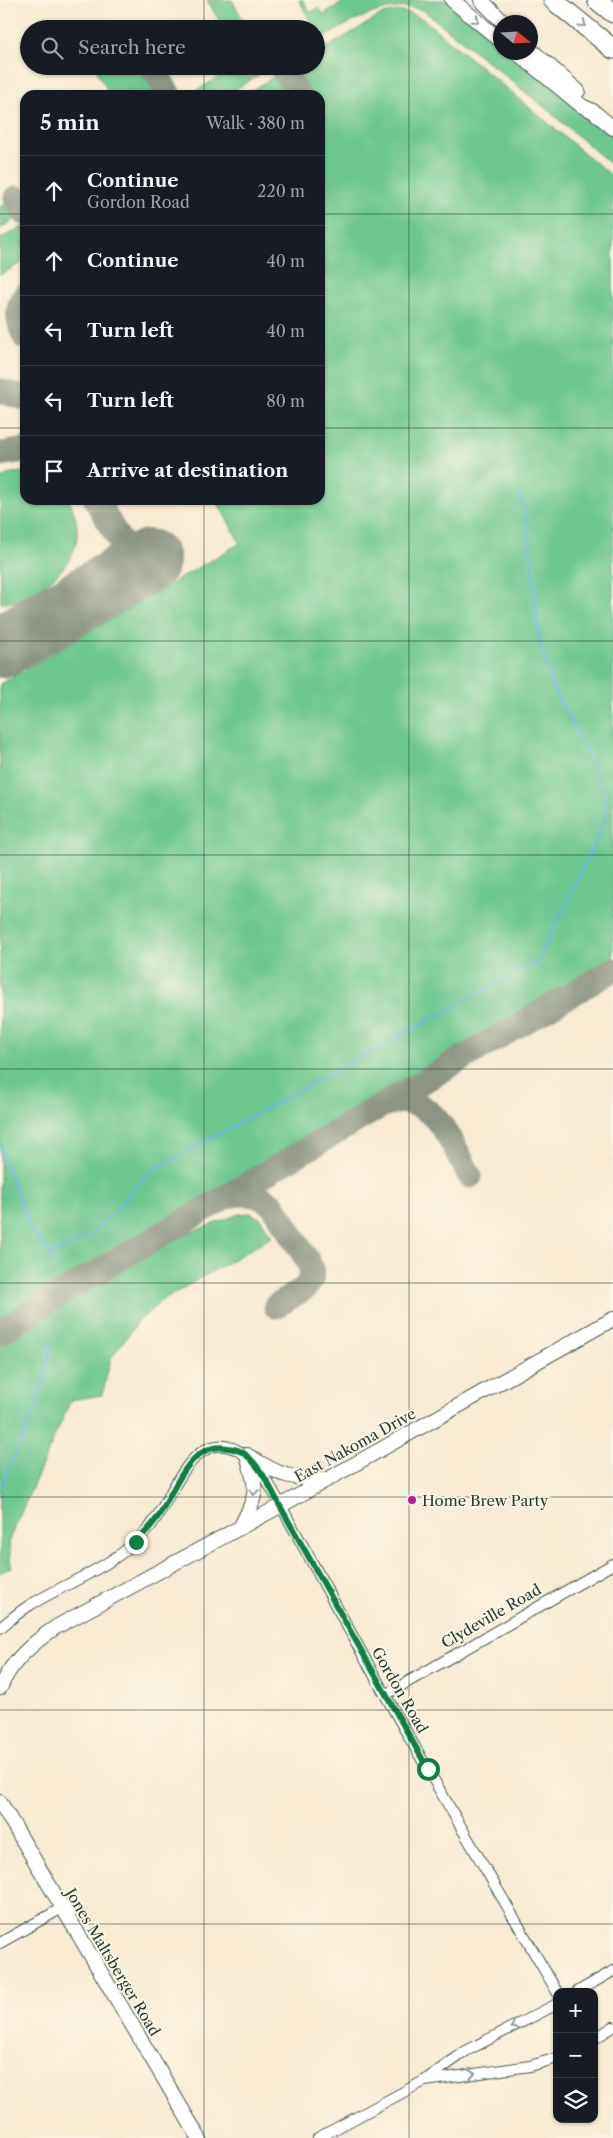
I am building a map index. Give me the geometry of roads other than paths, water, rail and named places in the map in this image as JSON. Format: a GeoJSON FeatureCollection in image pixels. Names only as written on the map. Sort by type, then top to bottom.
{"type":"FeatureCollection","features":[{"type":"Feature","properties":{"kind":"highway"},"geometry":{"type":"LineString","coordinates":[[553,0],[613,49]]}},
{"type":"Feature","properties":{"kind":"highway"},"geometry":{"type":"LineString","coordinates":[[597,0],[613,13]]}},
{"type":"Feature","properties":{"kind":"main road"},"geometry":{"type":"LineString","coordinates":[[452,0],[493,34]]}},
{"type":"Feature","properties":{"kind":"main road"},"geometry":{"type":"LineString","coordinates":[[481,0],[496,15]]}},
{"type":"Feature","properties":{"kind":"main road"},"geometry":{"type":"LineString","coordinates":[[538,55],[588,100],[593,111]]}},
{"type":"Feature","properties":{"kind":"main road"},"geometry":{"type":"LineString","coordinates":[[526,60],[582,106],[593,111],[613,128]]}},
{"type":"Feature","properties":{"kind":"main road","name":"East Nakoma Drive"},"geometry":{"type":"LineString","coordinates":[[0,1688],[14,1664],[34,1642],[56,1627],[280,1506],[613,1319]]}},
{"type":"Feature","properties":{"kind":"main road"},"geometry":{"type":"LineString","coordinates":[[247,1455],[274,1472],[291,1478],[326,1480]]}},
{"type":"Feature","properties":{"kind":"main road"},"geometry":{"type":"LineString","coordinates":[[240,1528],[254,1500],[256,1486],[247,1455]]}},
{"type":"Feature","properties":{"kind":"main road","name":"Jones Maltsberger Road"},"geometry":{"type":"LineString","coordinates":[[0,1802],[199,2138]]}},
{"type":"Feature","properties":{"kind":"street"},"geometry":{"type":"LineString","coordinates":[[0,1628],[28,1606],[116,1557],[136,1542],[157,1518],[184,1471],[196,1456],[216,1446],[239,1450],[247,1455]]}},
{"type":"Feature","properties":{"kind":"street","name":"Gordon Road"},"geometry":{"type":"LineString","coordinates":[[247,1455],[258,1468],[385,1694],[556,1988]]}},
{"type":"Feature","properties":{"kind":"street","name":"Clydeville Road"},"geometry":{"type":"LineString","coordinates":[[385,1694],[613,1564]]}},
{"type":"Feature","properties":{"kind":"street"},"geometry":{"type":"LineString","coordinates":[[0,1943],[62,1908]]}},
{"type":"Feature","properties":{"kind":"street"},"geometry":{"type":"LineString","coordinates":[[584,1988],[613,1971]]}},
{"type":"Feature","properties":{"kind":"street"},"geometry":{"type":"LineString","coordinates":[[318,2138],[424,2081],[466,2051],[553,2006]]}},
{"type":"Feature","properties":{"kind":"street"},"geometry":{"type":"LineString","coordinates":[[598,2036],[613,2027]]}},
{"type":"Feature","properties":{"kind":"street"},"geometry":{"type":"LineString","coordinates":[[424,2081],[530,2066],[553,2059]]}},
{"type":"Feature","properties":{"kind":"waterway"},"geometry":{"type":"LineString","coordinates":[[50,1255],[95,1232],[149,1172],[538,961],[605,822],[606,798],[592,763],[553,687],[540,644],[528,527],[520,493]]}},
{"type":"Feature","properties":{"kind":"waterway"},"geometry":{"type":"LineString","coordinates":[[0,1149],[30,1228],[50,1255],[50,1264]]}},
{"type":"Feature","properties":{"kind":"waterway"},"geometry":{"type":"LineString","coordinates":[[0,1487],[39,1396],[45,1377],[51,1340]]}},
{"type":"Feature","properties":{"kind":"place","name":"Home Brew Party"},"geometry":{"type":"Point","coordinates":[412,1500]}}]}
